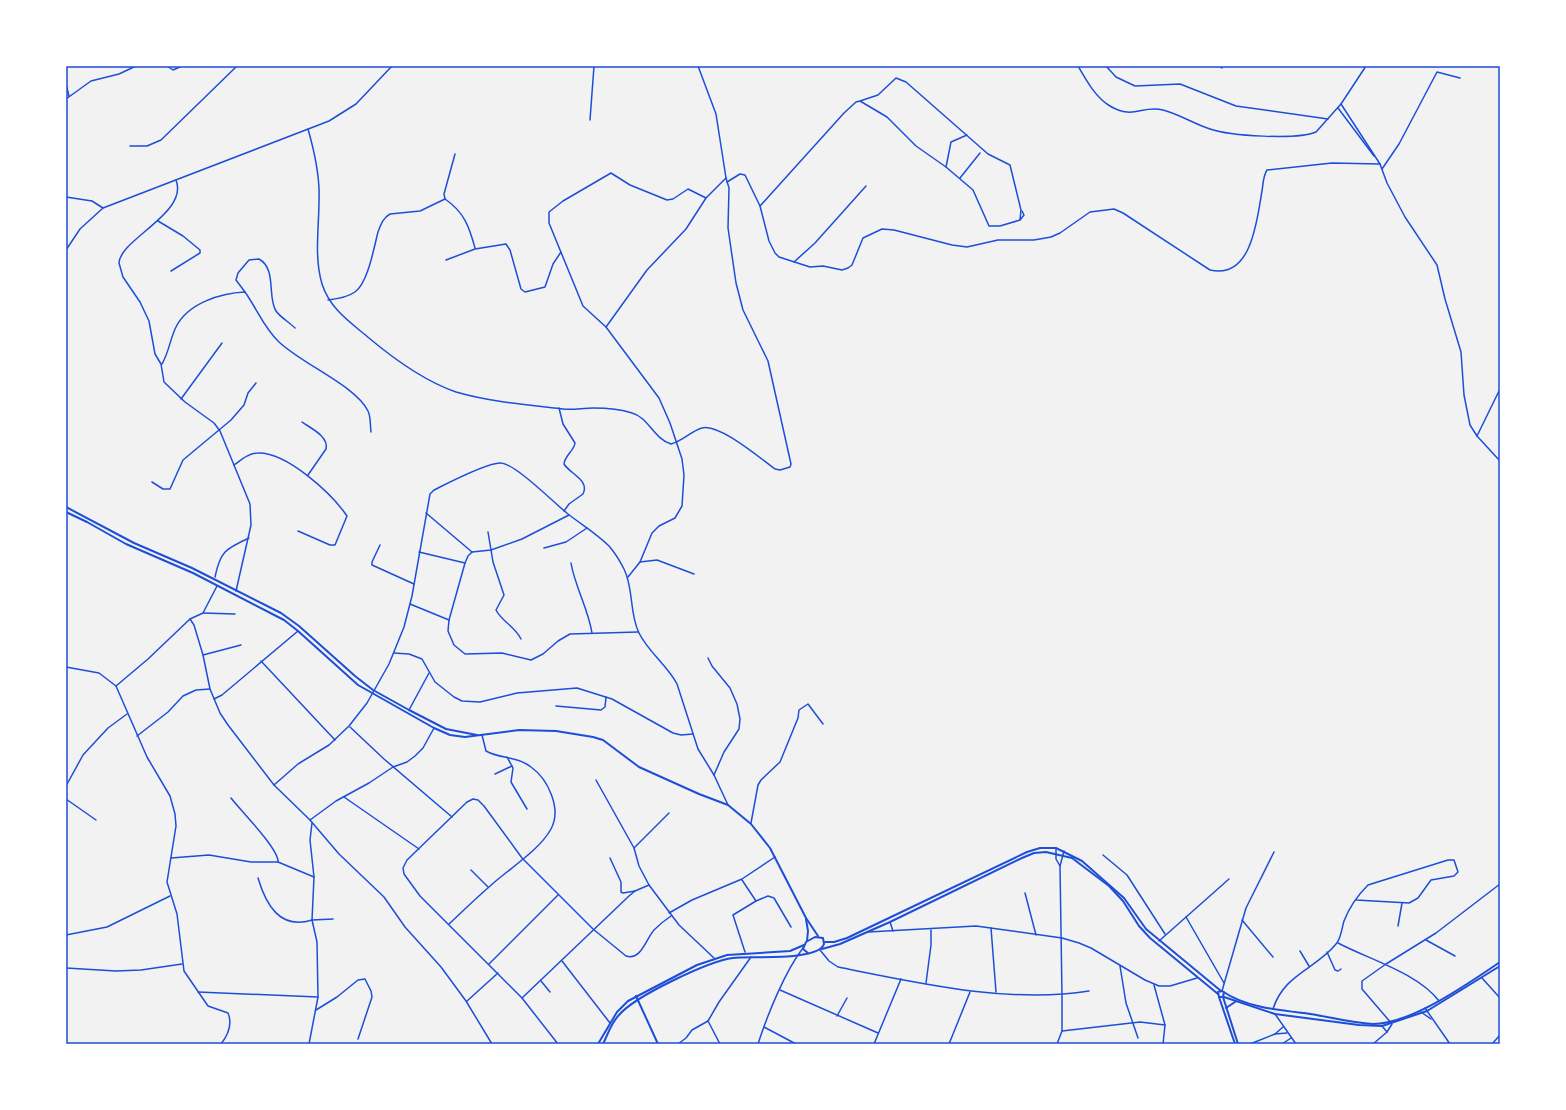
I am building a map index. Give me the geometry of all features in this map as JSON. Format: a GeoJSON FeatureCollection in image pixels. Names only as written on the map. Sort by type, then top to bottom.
{"type":"FeatureCollection","features":[{"type":"Feature","properties":{"kind":"main road"},"geometry":{"type":"LineString","coordinates":[[66,507],[134,543],[192,568],[293,620],[340,664],[373,690],[409,710],[446,729],[480,735]]}},
{"type":"Feature","properties":{"kind":"main road"},"geometry":{"type":"LineString","coordinates":[[66,512],[130,546],[193,573],[263,609],[298,631],[340,670],[372,693],[434,728],[457,736],[473,737],[519,730],[544,730],[593,737],[603,740],[639,767],[699,794],[728,805],[751,824],[775,857],[806,918],[818,936],[823,938],[824,942]]}},
{"type":"Feature","properties":{"kind":"main road"},"geometry":{"type":"LineString","coordinates":[[824,942],[834,942],[847,938],[1027,852],[1040,848],[1056,848],[1082,861],[1111,884],[1124,898],[1146,929],[1222,991],[1273,1009],[1366,1023],[1391,1020],[1440,1001],[1500,962]]}},
{"type":"Feature","properties":{"kind":"main road"},"geometry":{"type":"LineString","coordinates":[[603,1044],[611,1024],[620,1014],[637,1000],[710,964],[734,958],[798,955],[840,944],[890,922],[1022,858],[1040,852],[1056,853],[1072,858],[1109,886],[1123,901],[1139,926],[1150,938],[1199,977],[1218,995],[1235,1002],[1275,1014],[1359,1025],[1382,1026],[1392,1024],[1427,1011],[1500,966]]}},
{"type":"Feature","properties":{"kind":"main road"},"geometry":{"type":"LineString","coordinates":[[806,918],[808,931],[804,951],[808,953]]}},
{"type":"Feature","properties":{"kind":"main road"},"geometry":{"type":"LineString","coordinates":[[806,942],[818,936]]}},
{"type":"Feature","properties":{"kind":"main road"},"geometry":{"type":"LineString","coordinates":[[821,950],[824,942]]}},
{"type":"Feature","properties":{"kind":"main road"},"geometry":{"type":"LineString","coordinates":[[598,1044],[623,1005],[636,996],[714,958],[745,952],[790,950],[804,946]]}},
{"type":"Feature","properties":{"kind":"main road"},"geometry":{"type":"LineString","coordinates":[[1218,995],[1222,991]]}},
{"type":"Feature","properties":{"kind":"main road"},"geometry":{"type":"LineString","coordinates":[[1222,991],[1238,1044]]}},
{"type":"Feature","properties":{"kind":"main road"},"geometry":{"type":"LineString","coordinates":[[1218,995],[1234,1044]]}},
{"type":"Feature","properties":{"kind":"main road"},"geometry":{"type":"LineString","coordinates":[[636,996],[658,1044]]}},
{"type":"Feature","properties":{"kind":"main road"},"geometry":{"type":"LineString","coordinates":[[1226,1008],[1235,1002]]}},
{"type":"Feature","properties":{"kind":"street"},"geometry":{"type":"LineString","coordinates":[[66,99],[91,81],[119,74],[136,66]]}},
{"type":"Feature","properties":{"kind":"street"},"geometry":{"type":"LineString","coordinates":[[167,66],[173,70],[182,66]]}},
{"type":"Feature","properties":{"kind":"street"},"geometry":{"type":"LineString","coordinates":[[130,146],[147,146],[156,144],[237,66]]}},
{"type":"Feature","properties":{"kind":"street"},"geometry":{"type":"LineString","coordinates":[[66,250],[80,229],[103,208],[333,119],[353,107],[392,66]]}},
{"type":"Feature","properties":{"kind":"street"},"geometry":{"type":"LineString","coordinates":[[590,120],[594,66]]}},
{"type":"Feature","properties":{"kind":"street"},"geometry":{"type":"LineString","coordinates":[[308,129],[312,142],[319,197],[319,264],[322,284],[328,300],[338,312],[379,346],[416,373],[436,384],[481,398],[559,408],[593,408],[630,412],[640,416],[665,441],[672,444],[706,427],[717,430],[730,437],[777,470],[791,466],[768,361],[744,310],[736,284],[729,239],[729,188],[726,178],[716,114],[698,66]]}},
{"type":"Feature","properties":{"kind":"street"},"geometry":{"type":"LineString","coordinates":[[1078,66],[1087,81],[1108,106],[1126,113],[1162,109],[1217,132],[1252,136],[1312,134],[1319,130],[1341,104],[1366,66]]}},
{"type":"Feature","properties":{"kind":"street"},"geometry":{"type":"LineString","coordinates":[[1106,66],[1116,77],[1135,86],[1180,84],[1236,106],[1328,119]]}},
{"type":"Feature","properties":{"kind":"street"},"geometry":{"type":"LineString","coordinates":[[1382,169],[1399,144],[1435,73],[1439,71],[1460,78]]}},
{"type":"Feature","properties":{"kind":"street"},"geometry":{"type":"LineString","coordinates":[[760,206],[856,102],[876,96],[891,82],[899,78],[906,82],[948,121],[967,135],[988,154],[1010,165],[1021,210],[1024,215],[1020,220],[1000,226],[989,226],[986,222],[976,194],[960,178],[916,146],[887,117],[860,101]]}},
{"type":"Feature","properties":{"kind":"street"},"geometry":{"type":"LineString","coordinates":[[66,84],[70,97]]}},
{"type":"Feature","properties":{"kind":"street"},"geometry":{"type":"LineString","coordinates":[[1341,104],[1374,156]]}},
{"type":"Feature","properties":{"kind":"street"},"geometry":{"type":"LineString","coordinates":[[1338,108],[1380,164],[1405,217],[1440,272],[1445,299],[1461,352],[1464,395],[1470,425],[1477,436],[1500,461]]}},
{"type":"Feature","properties":{"kind":"street"},"geometry":{"type":"LineString","coordinates":[[946,167],[951,142],[967,135]]}},
{"type":"Feature","properties":{"kind":"street"},"geometry":{"type":"LineString","coordinates":[[960,178],[980,153]]}},
{"type":"Feature","properties":{"kind":"street"},"geometry":{"type":"LineString","coordinates":[[445,199],[446,187],[455,154]]}},
{"type":"Feature","properties":{"kind":"street"},"geometry":{"type":"LineString","coordinates":[[727,182],[740,174],[744,175],[760,206],[771,248],[779,257],[810,267],[827,266],[845,269],[852,265],[863,238],[882,230],[894,230],[952,245],[967,247],[998,240],[1034,240],[1051,237],[1060,234],[1090,212],[1114,209],[1123,213],[1210,270],[1222,271],[1238,265],[1247,251],[1256,220],[1267,170],[1323,164],[1380,164]]}},
{"type":"Feature","properties":{"kind":"street"},"geometry":{"type":"LineString","coordinates":[[628,576],[640,562],[652,533],[659,526],[675,518],[682,506],[684,475],[682,459],[659,398],[606,327],[583,306],[549,223],[549,212],[563,201],[611,173],[630,185],[666,200],[673,199],[688,189],[706,198]]}},
{"type":"Feature","properties":{"kind":"street"},"geometry":{"type":"LineString","coordinates":[[606,327],[647,270],[686,229],[706,198],[726,178]]}},
{"type":"Feature","properties":{"kind":"street"},"geometry":{"type":"LineString","coordinates":[[176,180],[178,185],[176,194],[167,210],[158,221],[124,251],[119,263],[123,277],[140,302],[149,321],[155,354],[161,364],[164,382],[181,399],[214,423],[220,430],[250,504],[251,513],[249,538],[236,591]]}},
{"type":"Feature","properties":{"kind":"street"},"geometry":{"type":"LineString","coordinates":[[794,262],[815,243],[866,186]]}},
{"type":"Feature","properties":{"kind":"street"},"geometry":{"type":"LineString","coordinates":[[66,197],[92,201],[103,208]]}},
{"type":"Feature","properties":{"kind":"street"},"geometry":{"type":"LineString","coordinates":[[328,300],[348,296],[360,288],[365,278],[380,227],[386,216],[390,214],[420,211],[445,199]]}},
{"type":"Feature","properties":{"kind":"street"},"geometry":{"type":"LineString","coordinates":[[445,199],[459,210],[470,231],[475,249]]}},
{"type":"Feature","properties":{"kind":"street"},"geometry":{"type":"LineString","coordinates":[[1020,220],[1021,210]]}},
{"type":"Feature","properties":{"kind":"street"},"geometry":{"type":"LineString","coordinates":[[158,221],[183,236],[200,250],[199,254],[195,257],[171,271]]}},
{"type":"Feature","properties":{"kind":"street"},"geometry":{"type":"LineString","coordinates":[[446,260],[475,249],[502,243],[509,246],[521,289],[525,292],[546,287],[553,264],[561,252]]}},
{"type":"Feature","properties":{"kind":"street"},"geometry":{"type":"LineString","coordinates":[[295,328],[276,311],[268,273],[263,262],[259,259],[249,260],[237,275],[236,280],[266,326],[279,342],[292,354],[352,392],[362,401],[368,412],[371,432]]}},
{"type":"Feature","properties":{"kind":"street"},"geometry":{"type":"LineString","coordinates":[[161,364],[177,326],[185,315],[196,307],[224,294],[245,292]]}},
{"type":"Feature","properties":{"kind":"street"},"geometry":{"type":"LineString","coordinates":[[181,399],[222,343]]}},
{"type":"Feature","properties":{"kind":"street"},"geometry":{"type":"LineString","coordinates":[[152,482],[163,489],[170,489],[183,460],[220,430],[243,407],[248,393],[256,383]]}},
{"type":"Feature","properties":{"kind":"street"},"geometry":{"type":"LineString","coordinates":[[1477,436],[1500,389]]}},
{"type":"Feature","properties":{"kind":"street"},"geometry":{"type":"LineString","coordinates":[[559,408],[563,424],[575,442],[574,448],[565,459],[564,464],[583,482],[585,487],[583,494],[569,504],[564,511]]}},
{"type":"Feature","properties":{"kind":"street"},"geometry":{"type":"LineString","coordinates":[[302,422],[324,438],[327,444],[326,449],[308,475]]}},
{"type":"Feature","properties":{"kind":"street"},"geometry":{"type":"LineString","coordinates":[[234,466],[252,454],[265,454],[294,465],[308,475],[346,515],[347,518],[335,545],[330,545],[298,531]]}},
{"type":"Feature","properties":{"kind":"street"},"geometry":{"type":"LineString","coordinates":[[274,785],[298,764],[335,740],[349,726],[367,703],[394,653],[410,603],[428,498],[434,490],[489,465],[501,463],[511,467],[569,516],[610,547],[620,562],[628,576],[632,612],[638,632],[655,656],[673,676],[698,749],[714,775],[728,805]]}},
{"type":"Feature","properties":{"kind":"street"},"geometry":{"type":"LineString","coordinates":[[426,513],[472,552]]}},
{"type":"Feature","properties":{"kind":"street"},"geometry":{"type":"LineString","coordinates":[[569,516],[531,535],[491,550],[472,552],[468,556],[449,620],[448,631],[452,641],[458,649],[470,655],[502,653],[531,660],[543,654],[567,635],[638,632]]}},
{"type":"Feature","properties":{"kind":"street"},"geometry":{"type":"LineString","coordinates":[[544,548],[566,542],[586,528]]}},
{"type":"Feature","properties":{"kind":"street"},"geometry":{"type":"LineString","coordinates":[[488,532],[491,550],[504,595],[496,610],[501,618],[516,630],[521,639]]}},
{"type":"Feature","properties":{"kind":"street"},"geometry":{"type":"LineString","coordinates":[[215,577],[218,562],[221,556],[232,546],[249,538]]}},
{"type":"Feature","properties":{"kind":"street"},"geometry":{"type":"LineString","coordinates":[[380,545],[372,565],[414,584]]}},
{"type":"Feature","properties":{"kind":"street"},"geometry":{"type":"LineString","coordinates":[[419,552],[465,563]]}},
{"type":"Feature","properties":{"kind":"street"},"geometry":{"type":"LineString","coordinates":[[640,562],[657,560],[694,574]]}},
{"type":"Feature","properties":{"kind":"street"},"geometry":{"type":"LineString","coordinates":[[572,563],[575,580],[589,614],[592,633]]}},
{"type":"Feature","properties":{"kind":"street"},"geometry":{"type":"LineString","coordinates":[[203,613],[217,586]]}},
{"type":"Feature","properties":{"kind":"street"},"geometry":{"type":"LineString","coordinates":[[410,603],[449,620]]}},
{"type":"Feature","properties":{"kind":"street"},"geometry":{"type":"LineString","coordinates":[[116,686],[190,619],[203,613],[235,614]]}},
{"type":"Feature","properties":{"kind":"street"},"geometry":{"type":"LineString","coordinates":[[190,619],[194,626],[203,655],[210,689],[228,725],[274,785],[310,820],[339,854],[384,897],[405,927],[441,967],[466,1002],[492,1044]]}},
{"type":"Feature","properties":{"kind":"street"},"geometry":{"type":"LineString","coordinates":[[214,699],[222,695],[298,631]]}},
{"type":"Feature","properties":{"kind":"street"},"geometry":{"type":"LineString","coordinates":[[203,655],[241,645]]}},
{"type":"Feature","properties":{"kind":"street"},"geometry":{"type":"LineString","coordinates":[[394,653],[409,654],[419,657],[425,663],[429,673],[441,687],[458,700],[480,702],[517,693],[561,689],[581,689],[620,702],[673,733],[681,735],[693,734]]}},
{"type":"Feature","properties":{"kind":"street"},"geometry":{"type":"LineString","coordinates":[[708,658],[712,666],[730,688],[737,704],[740,719],[739,729],[724,752],[714,775]]}},
{"type":"Feature","properties":{"kind":"street"},"geometry":{"type":"LineString","coordinates":[[261,661],[335,740]]}},
{"type":"Feature","properties":{"kind":"street"},"geometry":{"type":"LineString","coordinates":[[66,667],[98,673],[116,686],[137,736],[170,796],[174,809],[176,826],[167,882],[170,896],[178,917],[182,964],[186,975],[208,1006],[226,1012],[229,1017],[229,1032],[220,1044]]}},
{"type":"Feature","properties":{"kind":"street"},"geometry":{"type":"LineString","coordinates":[[409,710],[429,673]]}},
{"type":"Feature","properties":{"kind":"street"},"geometry":{"type":"LineString","coordinates":[[137,736],[168,712],[183,696],[196,690],[210,689]]}},
{"type":"Feature","properties":{"kind":"street"},"geometry":{"type":"LineString","coordinates":[[556,706],[601,710],[605,707],[606,697]]}},
{"type":"Feature","properties":{"kind":"street"},"geometry":{"type":"LineString","coordinates":[[751,824],[758,785],[782,759],[800,708],[808,704],[823,724]]}},
{"type":"Feature","properties":{"kind":"street"},"geometry":{"type":"LineString","coordinates":[[66,786],[83,755],[108,728],[127,714]]}},
{"type":"Feature","properties":{"kind":"street"},"geometry":{"type":"LineString","coordinates":[[349,726],[393,767],[452,817]]}},
{"type":"Feature","properties":{"kind":"street"},"geometry":{"type":"LineString","coordinates":[[310,820],[344,796],[393,767],[407,762],[420,752],[434,728]]}},
{"type":"Feature","properties":{"kind":"street"},"geometry":{"type":"LineString","coordinates":[[448,925],[488,887],[544,839],[550,831],[554,821],[554,808],[550,790],[536,770],[523,762],[486,751],[480,735]]}},
{"type":"Feature","properties":{"kind":"street"},"geometry":{"type":"LineString","coordinates":[[507,757],[513,769],[511,782],[527,809]]}},
{"type":"Feature","properties":{"kind":"street"},"geometry":{"type":"LineString","coordinates":[[495,774],[512,766]]}},
{"type":"Feature","properties":{"kind":"street"},"geometry":{"type":"LineString","coordinates":[[596,780],[634,848],[639,866],[649,885],[671,916],[690,937],[714,958]]}},
{"type":"Feature","properties":{"kind":"street"},"geometry":{"type":"LineString","coordinates":[[344,796],[419,849]]}},
{"type":"Feature","properties":{"kind":"street"},"geometry":{"type":"LineString","coordinates":[[231,798],[268,841],[277,856],[278,862]]}},
{"type":"Feature","properties":{"kind":"street"},"geometry":{"type":"LineString","coordinates":[[66,799],[96,820]]}},
{"type":"Feature","properties":{"kind":"street"},"geometry":{"type":"LineString","coordinates":[[558,1044],[522,998],[420,896],[404,874],[404,864],[470,800],[478,800],[491,815],[522,858],[593,929],[621,953],[631,957],[641,951],[653,931],[671,916]]}},
{"type":"Feature","properties":{"kind":"street"},"geometry":{"type":"LineString","coordinates":[[634,848],[669,813]]}},
{"type":"Feature","properties":{"kind":"street"},"geometry":{"type":"LineString","coordinates":[[308,1044],[318,997],[317,945],[312,920],[314,877],[310,840],[312,823]]}},
{"type":"Feature","properties":{"kind":"street"},"geometry":{"type":"LineString","coordinates":[[1056,848],[1060,866],[1062,938],[1062,1031],[1058,1044]]}},
{"type":"Feature","properties":{"kind":"street"},"geometry":{"type":"LineString","coordinates":[[1060,866],[1064,851]]}},
{"type":"Feature","properties":{"kind":"street"},"geometry":{"type":"LineString","coordinates":[[1222,991],[1242,920],[1274,852]]}},
{"type":"Feature","properties":{"kind":"street"},"geometry":{"type":"LineString","coordinates":[[170,858],[202,854],[251,862],[278,862],[314,877]]}},
{"type":"Feature","properties":{"kind":"street"},"geometry":{"type":"LineString","coordinates":[[1103,855],[1127,875],[1165,934]]}},
{"type":"Feature","properties":{"kind":"street"},"geometry":{"type":"LineString","coordinates":[[669,913],[692,900],[742,879],[775,857]]}},
{"type":"Feature","properties":{"kind":"street"},"geometry":{"type":"LineString","coordinates":[[610,858],[621,882],[621,892],[635,891],[649,885]]}},
{"type":"Feature","properties":{"kind":"street"},"geometry":{"type":"LineString","coordinates":[[1273,1009],[1281,990],[1338,943],[1347,914],[1356,900],[1365,888],[1373,882],[1414,872],[1445,860],[1454,860],[1458,873],[1454,876],[1434,878],[1414,901],[1402,903],[1356,900]]}},
{"type":"Feature","properties":{"kind":"street"},"geometry":{"type":"LineString","coordinates":[[471,870],[488,887]]}},
{"type":"Feature","properties":{"kind":"street"},"geometry":{"type":"LineString","coordinates":[[258,878],[266,900],[278,915],[285,920],[297,923],[312,920],[333,919]]}},
{"type":"Feature","properties":{"kind":"street"},"geometry":{"type":"LineString","coordinates":[[742,879],[756,901]]}},
{"type":"Feature","properties":{"kind":"street"},"geometry":{"type":"LineString","coordinates":[[1159,941],[1165,934],[1229,879]]}},
{"type":"Feature","properties":{"kind":"street"},"geometry":{"type":"LineString","coordinates":[[1373,1044],[1387,1032],[1392,1024],[1391,1020],[1361,986],[1367,977],[1426,940],[1500,884]]}},
{"type":"Feature","properties":{"kind":"street"},"geometry":{"type":"LineString","coordinates":[[522,998],[562,961],[593,929],[635,891]]}},
{"type":"Feature","properties":{"kind":"street"},"geometry":{"type":"LineString","coordinates":[[1025,893],[1036,935]]}},
{"type":"Feature","properties":{"kind":"street"},"geometry":{"type":"LineString","coordinates":[[489,964],[558,894]]}},
{"type":"Feature","properties":{"kind":"street"},"geometry":{"type":"LineString","coordinates":[[66,935],[107,927],[170,896]]}},
{"type":"Feature","properties":{"kind":"street"},"geometry":{"type":"LineString","coordinates":[[745,952],[733,915],[756,901],[768,896],[774,898],[791,927]]}},
{"type":"Feature","properties":{"kind":"street"},"geometry":{"type":"LineString","coordinates":[[1398,926],[1402,903]]}},
{"type":"Feature","properties":{"kind":"street"},"geometry":{"type":"LineString","coordinates":[[1186,917],[1224,983]]}},
{"type":"Feature","properties":{"kind":"street"},"geometry":{"type":"LineString","coordinates":[[1242,920],[1273,957]]}},
{"type":"Feature","properties":{"kind":"street"},"geometry":{"type":"LineString","coordinates":[[890,922],[893,931]]}},
{"type":"Feature","properties":{"kind":"street"},"geometry":{"type":"LineString","coordinates":[[868,932],[930,929],[964,925],[991,928],[1062,938],[1091,948],[1154,985],[1170,986],[1199,977]]}},
{"type":"Feature","properties":{"kind":"street"},"geometry":{"type":"LineString","coordinates":[[991,928],[996,992]]}},
{"type":"Feature","properties":{"kind":"street"},"geometry":{"type":"LineString","coordinates":[[926,983],[931,945],[930,929]]}},
{"type":"Feature","properties":{"kind":"street"},"geometry":{"type":"LineString","coordinates":[[1426,940],[1455,956]]}},
{"type":"Feature","properties":{"kind":"street"},"geometry":{"type":"LineString","coordinates":[[1338,943],[1386,964],[1432,993],[1440,1001]]}},
{"type":"Feature","properties":{"kind":"street"},"geometry":{"type":"LineString","coordinates":[[758,1044],[780,990],[804,946]]}},
{"type":"Feature","properties":{"kind":"street"},"geometry":{"type":"LineString","coordinates":[[821,950],[829,961],[838,967],[970,991],[1062,996],[1089,992]]}},
{"type":"Feature","properties":{"kind":"street"},"geometry":{"type":"LineString","coordinates":[[1300,950],[1309,966]]}},
{"type":"Feature","properties":{"kind":"street"},"geometry":{"type":"LineString","coordinates":[[1327,952],[1335,970],[1338,971],[1341,969]]}},
{"type":"Feature","properties":{"kind":"street"},"geometry":{"type":"LineString","coordinates":[[678,1044],[684,1040],[692,1030],[708,1021],[751,957]]}},
{"type":"Feature","properties":{"kind":"street"},"geometry":{"type":"LineString","coordinates":[[562,961],[611,1024]]}},
{"type":"Feature","properties":{"kind":"street"},"geometry":{"type":"LineString","coordinates":[[66,968],[116,971],[141,970],[182,964]]}},
{"type":"Feature","properties":{"kind":"street"},"geometry":{"type":"LineString","coordinates":[[1120,965],[1126,1003],[1138,1038]]}},
{"type":"Feature","properties":{"kind":"street"},"geometry":{"type":"LineString","coordinates":[[466,1002],[498,973]]}},
{"type":"Feature","properties":{"kind":"street"},"geometry":{"type":"LineString","coordinates":[[1482,978],[1500,998]]}},
{"type":"Feature","properties":{"kind":"street"},"geometry":{"type":"LineString","coordinates":[[316,1010],[337,997],[358,980],[364,979],[371,991],[372,997],[358,1039]]}},
{"type":"Feature","properties":{"kind":"street"},"geometry":{"type":"LineString","coordinates":[[874,1044],[901,979]]}},
{"type":"Feature","properties":{"kind":"street"},"geometry":{"type":"LineString","coordinates":[[541,981],[550,992]]}},
{"type":"Feature","properties":{"kind":"street"},"geometry":{"type":"LineString","coordinates":[[1154,985],[1165,1025],[1163,1044]]}},
{"type":"Feature","properties":{"kind":"street"},"geometry":{"type":"LineString","coordinates":[[780,990],[878,1033]]}},
{"type":"Feature","properties":{"kind":"street"},"geometry":{"type":"LineString","coordinates":[[949,1044],[970,991]]}},
{"type":"Feature","properties":{"kind":"street"},"geometry":{"type":"LineString","coordinates":[[198,992],[318,997]]}},
{"type":"Feature","properties":{"kind":"street"},"geometry":{"type":"LineString","coordinates":[[837,1016],[847,998]]}},
{"type":"Feature","properties":{"kind":"street"},"geometry":{"type":"LineString","coordinates":[[1425,1008],[1450,1044]]}},
{"type":"Feature","properties":{"kind":"street"},"geometry":{"type":"LineString","coordinates":[[1419,1010],[1433,1020]]}},
{"type":"Feature","properties":{"kind":"street"},"geometry":{"type":"LineString","coordinates":[[1275,1014],[1296,1044]]}},
{"type":"Feature","properties":{"kind":"street"},"geometry":{"type":"LineString","coordinates":[[708,1021],[720,1044]]}},
{"type":"Feature","properties":{"kind":"street"},"geometry":{"type":"LineString","coordinates":[[1062,1031],[1132,1023],[1165,1025]]}},
{"type":"Feature","properties":{"kind":"street"},"geometry":{"type":"LineString","coordinates":[[1382,1026],[1387,1032]]}},
{"type":"Feature","properties":{"kind":"street"},"geometry":{"type":"LineString","coordinates":[[764,1027],[796,1044]]}},
{"type":"Feature","properties":{"kind":"street"},"geometry":{"type":"LineString","coordinates":[[1275,1034],[1283,1027]]}},
{"type":"Feature","properties":{"kind":"street"},"geometry":{"type":"LineString","coordinates":[[1250,1044],[1275,1034],[1287,1033]]}},
{"type":"Feature","properties":{"kind":"street"},"geometry":{"type":"LineString","coordinates":[[1492,1044],[1500,1035]]}},
{"type":"Feature","properties":{"kind":"street"},"geometry":{"type":"LineString","coordinates":[[1282,1044],[1291,1038]]}}]}
